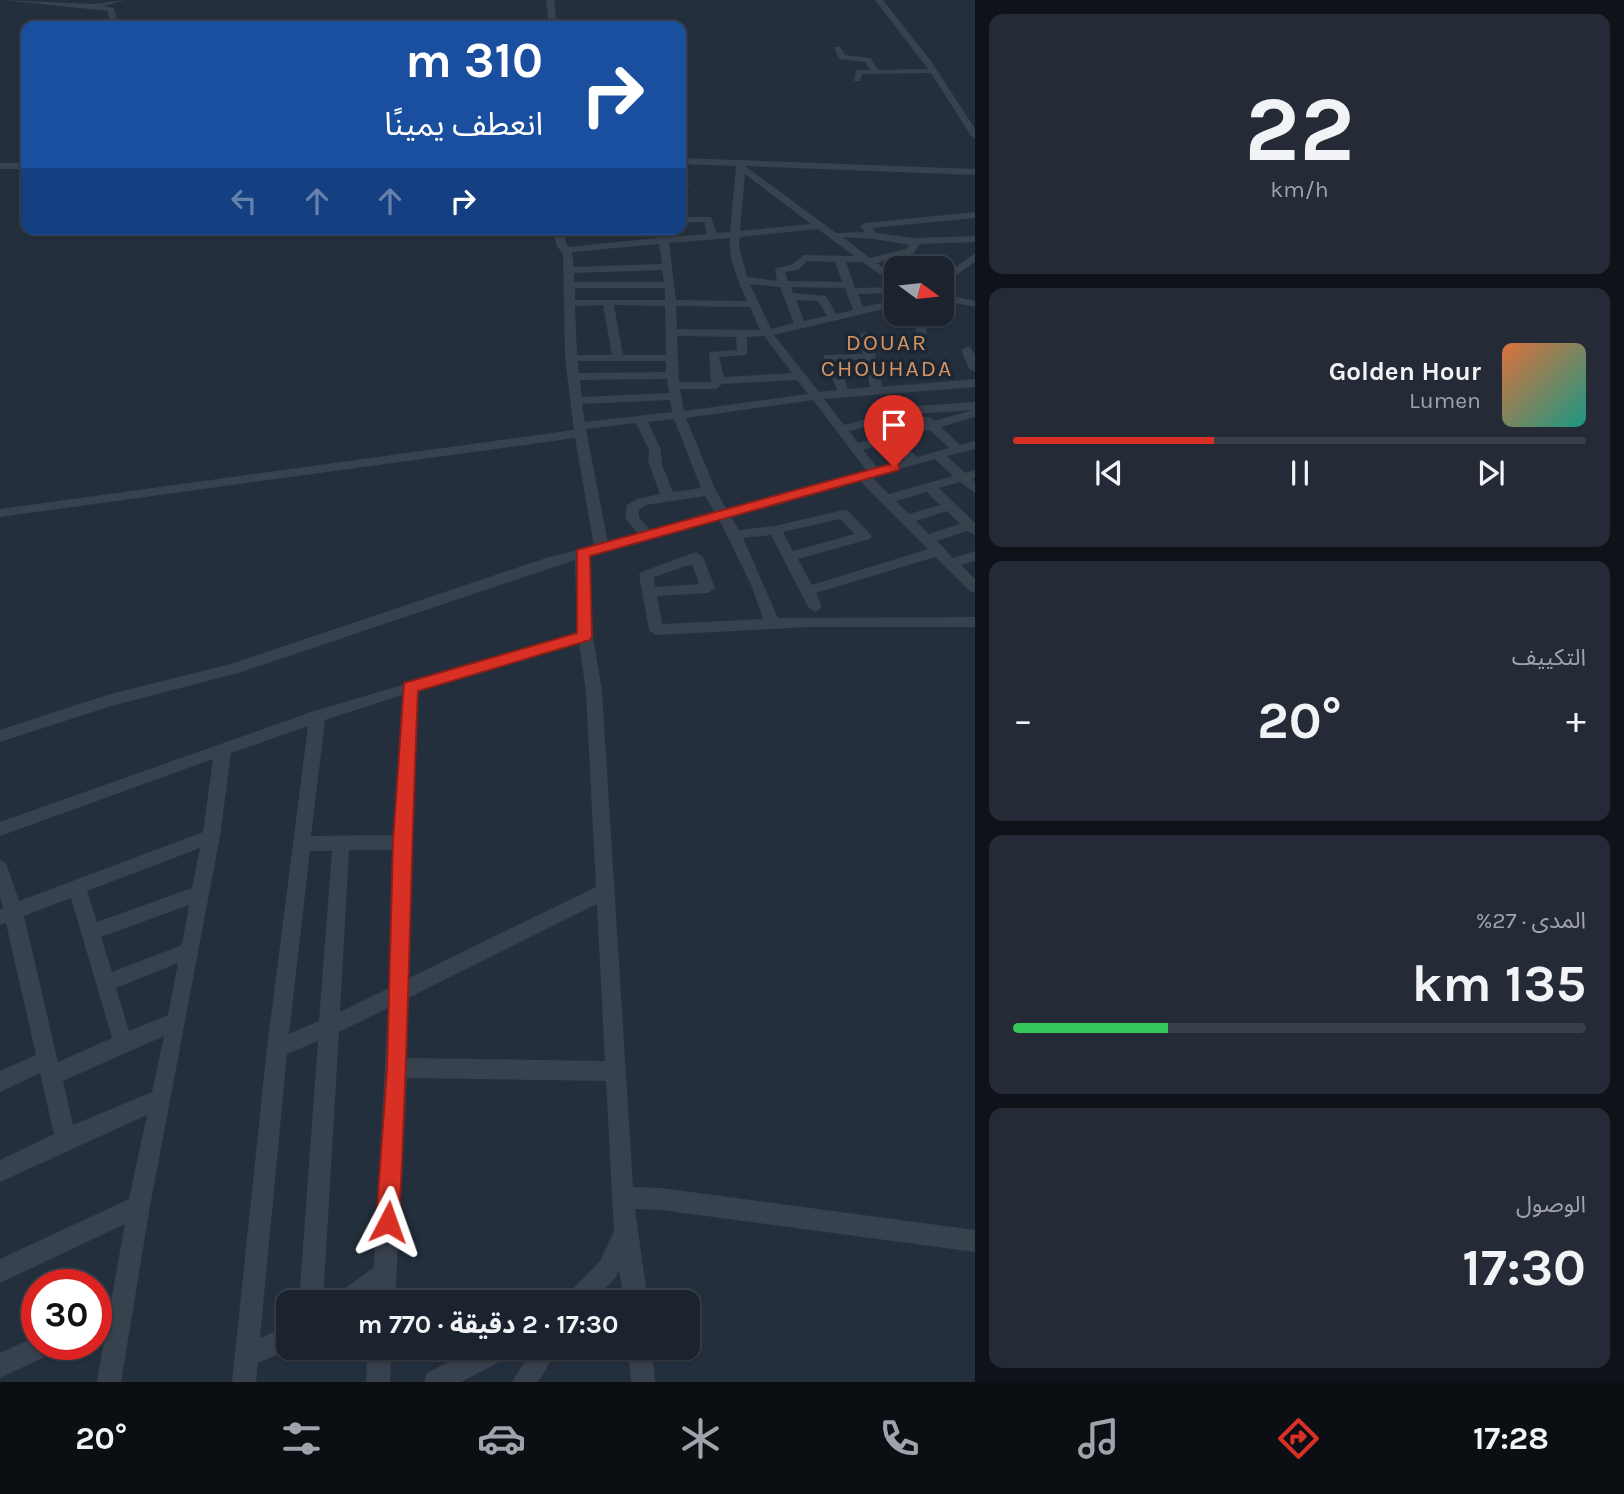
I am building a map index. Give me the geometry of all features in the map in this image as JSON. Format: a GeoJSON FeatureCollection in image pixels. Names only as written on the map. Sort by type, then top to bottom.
{"type":"FeatureCollection","features":[{"type":"Feature","properties":{"kind":"street"},"geometry":{"type":"LineString","coordinates":[[8,0],[93,6],[111,10],[113,21]]}},
{"type":"Feature","properties":{"kind":"street"},"geometry":{"type":"LineString","coordinates":[[93,6],[122,0]]}},
{"type":"Feature","properties":{"kind":"street"},"geometry":{"type":"LineString","coordinates":[[550,0],[552,21]]}},
{"type":"Feature","properties":{"kind":"street"},"geometry":{"type":"LineString","coordinates":[[879,0],[928,63],[975,136]]}},
{"type":"Feature","properties":{"kind":"street"},"geometry":{"type":"LineString","coordinates":[[837,49],[842,57],[868,60],[889,85]]}},
{"type":"Feature","properties":{"kind":"street"},"geometry":{"type":"LineString","coordinates":[[857,79],[859,72],[931,71]]}},
{"type":"Feature","properties":{"kind":"street"},"geometry":{"type":"LineString","coordinates":[[686,162],[741,169],[884,273]]}},
{"type":"Feature","properties":{"kind":"street"},"geometry":{"type":"LineString","coordinates":[[0,166],[21,166]]}},
{"type":"Feature","properties":{"kind":"street"},"geometry":{"type":"LineString","coordinates":[[741,169],[735,255],[742,279],[767,333],[842,429],[887,499],[975,589]]}},
{"type":"Feature","properties":{"kind":"street"},"geometry":{"type":"LineString","coordinates":[[686,173],[741,169],[975,172]]}},
{"type":"Feature","properties":{"kind":"street"},"geometry":{"type":"LineString","coordinates":[[872,235],[866,226],[975,215]]}},
{"type":"Feature","properties":{"kind":"street"},"geometry":{"type":"LineString","coordinates":[[686,220],[708,219],[713,236]]}},
{"type":"Feature","properties":{"kind":"street"},"geometry":{"type":"LineString","coordinates":[[565,250],[660,235],[713,236],[821,226]]}},
{"type":"Feature","properties":{"kind":"street"},"geometry":{"type":"LineString","coordinates":[[559,235],[568,254],[567,285],[573,377],[602,549]]}},
{"type":"Feature","properties":{"kind":"street"},"geometry":{"type":"LineString","coordinates":[[660,235],[670,285],[668,303],[671,358],[678,414],[709,491],[735,535],[772,623]]}},
{"type":"Feature","properties":{"kind":"street"},"geometry":{"type":"LineString","coordinates":[[833,236],[872,235],[915,241],[955,237],[975,239]]}},
{"type":"Feature","properties":{"kind":"street"},"geometry":{"type":"LineString","coordinates":[[800,324],[779,270],[794,268],[801,259],[865,260],[910,251],[915,246],[915,241]]}},
{"type":"Feature","properties":{"kind":"street"},"geometry":{"type":"LineString","coordinates":[[839,258],[859,312]]}},
{"type":"Feature","properties":{"kind":"street"},"geometry":{"type":"LineString","coordinates":[[954,275],[972,265]]}},
{"type":"Feature","properties":{"kind":"street"},"geometry":{"type":"LineString","coordinates":[[568,270],[666,267]]}},
{"type":"Feature","properties":{"kind":"street"},"geometry":{"type":"LineString","coordinates":[[742,279],[822,298],[833,317]]}},
{"type":"Feature","properties":{"kind":"street"},"geometry":{"type":"LineString","coordinates":[[567,285],[670,285]]}},
{"type":"Feature","properties":{"kind":"street"},"geometry":{"type":"LineString","coordinates":[[786,290],[884,289]]}},
{"type":"Feature","properties":{"kind":"street"},"geometry":{"type":"LineString","coordinates":[[954,299],[975,303]]}},
{"type":"Feature","properties":{"kind":"street"},"geometry":{"type":"LineString","coordinates":[[608,302],[618,358]]}},
{"type":"Feature","properties":{"kind":"street"},"geometry":{"type":"LineString","coordinates":[[568,303],[754,304]]}},
{"type":"Feature","properties":{"kind":"street"},"geometry":{"type":"LineString","coordinates":[[670,332],[767,333],[884,306]]}},
{"type":"Feature","properties":{"kind":"street"},"geometry":{"type":"LineString","coordinates":[[922,326],[922,333]]}},
{"type":"Feature","properties":{"kind":"street"},"geometry":{"type":"LineString","coordinates":[[710,333],[713,354],[735,391]]}},
{"type":"Feature","properties":{"kind":"street"},"geometry":{"type":"LineString","coordinates":[[741,334],[742,354],[753,379]]}},
{"type":"Feature","properties":{"kind":"street"},"geometry":{"type":"LineString","coordinates":[[877,391],[865,335],[880,337]]}},
{"type":"Feature","properties":{"kind":"street"},"geometry":{"type":"LineString","coordinates":[[967,350],[975,369]]}},
{"type":"Feature","properties":{"kind":"street"},"geometry":{"type":"LineString","coordinates":[[713,354],[742,354]]}},
{"type":"Feature","properties":{"kind":"street"},"geometry":{"type":"LineString","coordinates":[[844,393],[829,357],[869,357]]}},
{"type":"Feature","properties":{"kind":"street"},"geometry":{"type":"LineString","coordinates":[[571,358],[671,358]]}},
{"type":"Feature","properties":{"kind":"street"},"geometry":{"type":"LineString","coordinates":[[0,513],[678,414],[735,391],[753,379],[801,376]]}},
{"type":"Feature","properties":{"kind":"street"},"geometry":{"type":"LineString","coordinates":[[573,377],[674,386],[713,385],[735,391],[816,397],[975,383]]}},
{"type":"Feature","properties":{"kind":"street"},"geometry":{"type":"LineString","coordinates":[[576,401],[674,386]]}},
{"type":"Feature","properties":{"kind":"street"},"geometry":{"type":"LineString","coordinates":[[892,391],[966,447]]}},
{"type":"Feature","properties":{"kind":"street"},"geometry":{"type":"LineString","coordinates":[[842,429],[916,410],[975,406]]}},
{"type":"Feature","properties":{"kind":"street"},"geometry":{"type":"LineString","coordinates":[[855,448],[885,434],[935,425],[975,413]]}},
{"type":"Feature","properties":{"kind":"street"},"geometry":{"type":"LineString","coordinates":[[640,419],[655,450],[654,457],[657,459],[654,461],[668,498]]}},
{"type":"Feature","properties":{"kind":"street"},"geometry":{"type":"LineString","coordinates":[[885,434],[914,461]]}},
{"type":"Feature","properties":{"kind":"street"},"geometry":{"type":"LineString","coordinates":[[0,736],[107,701],[233,670],[440,597],[582,553],[966,447]]}},
{"type":"Feature","properties":{"kind":"street"},"geometry":{"type":"LineString","coordinates":[[938,456],[969,476],[975,489]]}},
{"type":"Feature","properties":{"kind":"street"},"geometry":{"type":"LineString","coordinates":[[887,499],[969,476]]}},
{"type":"Feature","properties":{"kind":"street"},"geometry":{"type":"LineString","coordinates":[[930,487],[973,528]]}},
{"type":"Feature","properties":{"kind":"street"},"geometry":{"type":"LineString","coordinates":[[646,536],[632,518],[632,508],[642,502],[709,491]]}},
{"type":"Feature","properties":{"kind":"street"},"geometry":{"type":"LineString","coordinates":[[906,519],[975,510]]}},
{"type":"Feature","properties":{"kind":"street"},"geometry":{"type":"LineString","coordinates":[[735,535],[775,530],[843,514],[865,536],[788,557]]}},
{"type":"Feature","properties":{"kind":"street"},"geometry":{"type":"LineString","coordinates":[[926,540],[973,528]]}},
{"type":"Feature","properties":{"kind":"street"},"geometry":{"type":"LineString","coordinates":[[775,530],[815,607]]}},
{"type":"Feature","properties":{"kind":"street"},"geometry":{"type":"LineString","coordinates":[[808,592],[937,551]]}},
{"type":"Feature","properties":{"kind":"street"},"geometry":{"type":"LineString","coordinates":[[582,553],[585,636],[594,692],[625,1232],[634,1290]]}},
{"type":"Feature","properties":{"kind":"street"},"geometry":{"type":"LineString","coordinates":[[950,564],[975,556]]}},
{"type":"Feature","properties":{"kind":"street"},"geometry":{"type":"LineString","coordinates":[[649,592],[656,630],[772,623],[975,622]]}},
{"type":"Feature","properties":{"kind":"street"},"geometry":{"type":"LineString","coordinates":[[0,829],[317,716],[585,636]]}},
{"type":"Feature","properties":{"kind":"street"},"geometry":{"type":"LineString","coordinates":[[383,1290],[397,1068],[402,842],[410,687]]}},
{"type":"Feature","properties":{"kind":"street"},"geometry":{"type":"LineString","coordinates":[[244,1382],[277,1048],[317,716]]}},
{"type":"Feature","properties":{"kind":"street"},"geometry":{"type":"LineString","coordinates":[[109,1382],[139,1206],[211,836],[223,750]]}},
{"type":"Feature","properties":{"kind":"street"},"geometry":{"type":"LineString","coordinates":[[7,914],[211,836]]}},
{"type":"Feature","properties":{"kind":"street"},"geometry":{"type":"LineString","coordinates":[[302,844],[402,842]]}},
{"type":"Feature","properties":{"kind":"street"},"geometry":{"type":"LineString","coordinates":[[312,1290],[341,843]]}},
{"type":"Feature","properties":{"kind":"street"},"geometry":{"type":"LineString","coordinates":[[0,868],[7,914],[66,1139]]}},
{"type":"Feature","properties":{"kind":"street"},"geometry":{"type":"LineString","coordinates":[[77,887],[123,1043]]}},
{"type":"Feature","properties":{"kind":"street"},"geometry":{"type":"LineString","coordinates":[[277,1048],[329,1027],[606,891]]}},
{"type":"Feature","properties":{"kind":"street"},"geometry":{"type":"LineString","coordinates":[[90,933],[200,893]]}},
{"type":"Feature","properties":{"kind":"street"},"geometry":{"type":"LineString","coordinates":[[105,983],[190,950]]}},
{"type":"Feature","properties":{"kind":"street"},"geometry":{"type":"LineString","coordinates":[[0,1082],[123,1043],[177,1021]]}},
{"type":"Feature","properties":{"kind":"street"},"geometry":{"type":"LineString","coordinates":[[397,1068],[617,1071]]}},
{"type":"Feature","properties":{"kind":"street"},"geometry":{"type":"LineString","coordinates":[[0,1171],[66,1139],[159,1100]]}},
{"type":"Feature","properties":{"kind":"street"},"geometry":{"type":"LineString","coordinates":[[624,1198],[662,1199],[975,1241]]}},
{"type":"Feature","properties":{"kind":"street"},"geometry":{"type":"LineString","coordinates":[[0,1271],[139,1206]]}},
{"type":"Feature","properties":{"kind":"street"},"geometry":{"type":"LineString","coordinates":[[588,1290],[608,1269],[625,1232]]}},
{"type":"Feature","properties":{"kind":"street"},"geometry":{"type":"LineString","coordinates":[[361,1290],[384,1273]]}},
{"type":"Feature","properties":{"kind":"street"},"geometry":{"type":"LineString","coordinates":[[112,1313],[122,1308]]}},
{"type":"Feature","properties":{"kind":"street"},"geometry":{"type":"LineString","coordinates":[[247,1356],[276,1343]]}},
{"type":"Feature","properties":{"kind":"street"},"geometry":{"type":"LineString","coordinates":[[0,1366],[21,1356]]}},
{"type":"Feature","properties":{"kind":"street"},"geometry":{"type":"LineString","coordinates":[[378,1382],[379,1360]]}},
{"type":"Feature","properties":{"kind":"street"},"geometry":{"type":"LineString","coordinates":[[436,1382],[478,1360]]}},
{"type":"Feature","properties":{"kind":"street"},"geometry":{"type":"LineString","coordinates":[[464,1382],[484,1360]]}},
{"type":"Feature","properties":{"kind":"street"},"geometry":{"type":"LineString","coordinates":[[524,1382],[539,1360]]}},
{"type":"Feature","properties":{"kind":"street"},"geometry":{"type":"LineString","coordinates":[[641,1360],[643,1382]]}},
{"type":"Feature","properties":{"kind":"district","name":"DOUAR CHOUHADA"},"geometry":{"type":"Point","coordinates":[887,355]}},
{"type":"Feature","properties":{"kind":"route"},"geometry":{"type":"LineString","coordinates":[[388,1222],[397,1068],[402,842],[410,687],[585,636],[582,553],[894,467]]}}]}
